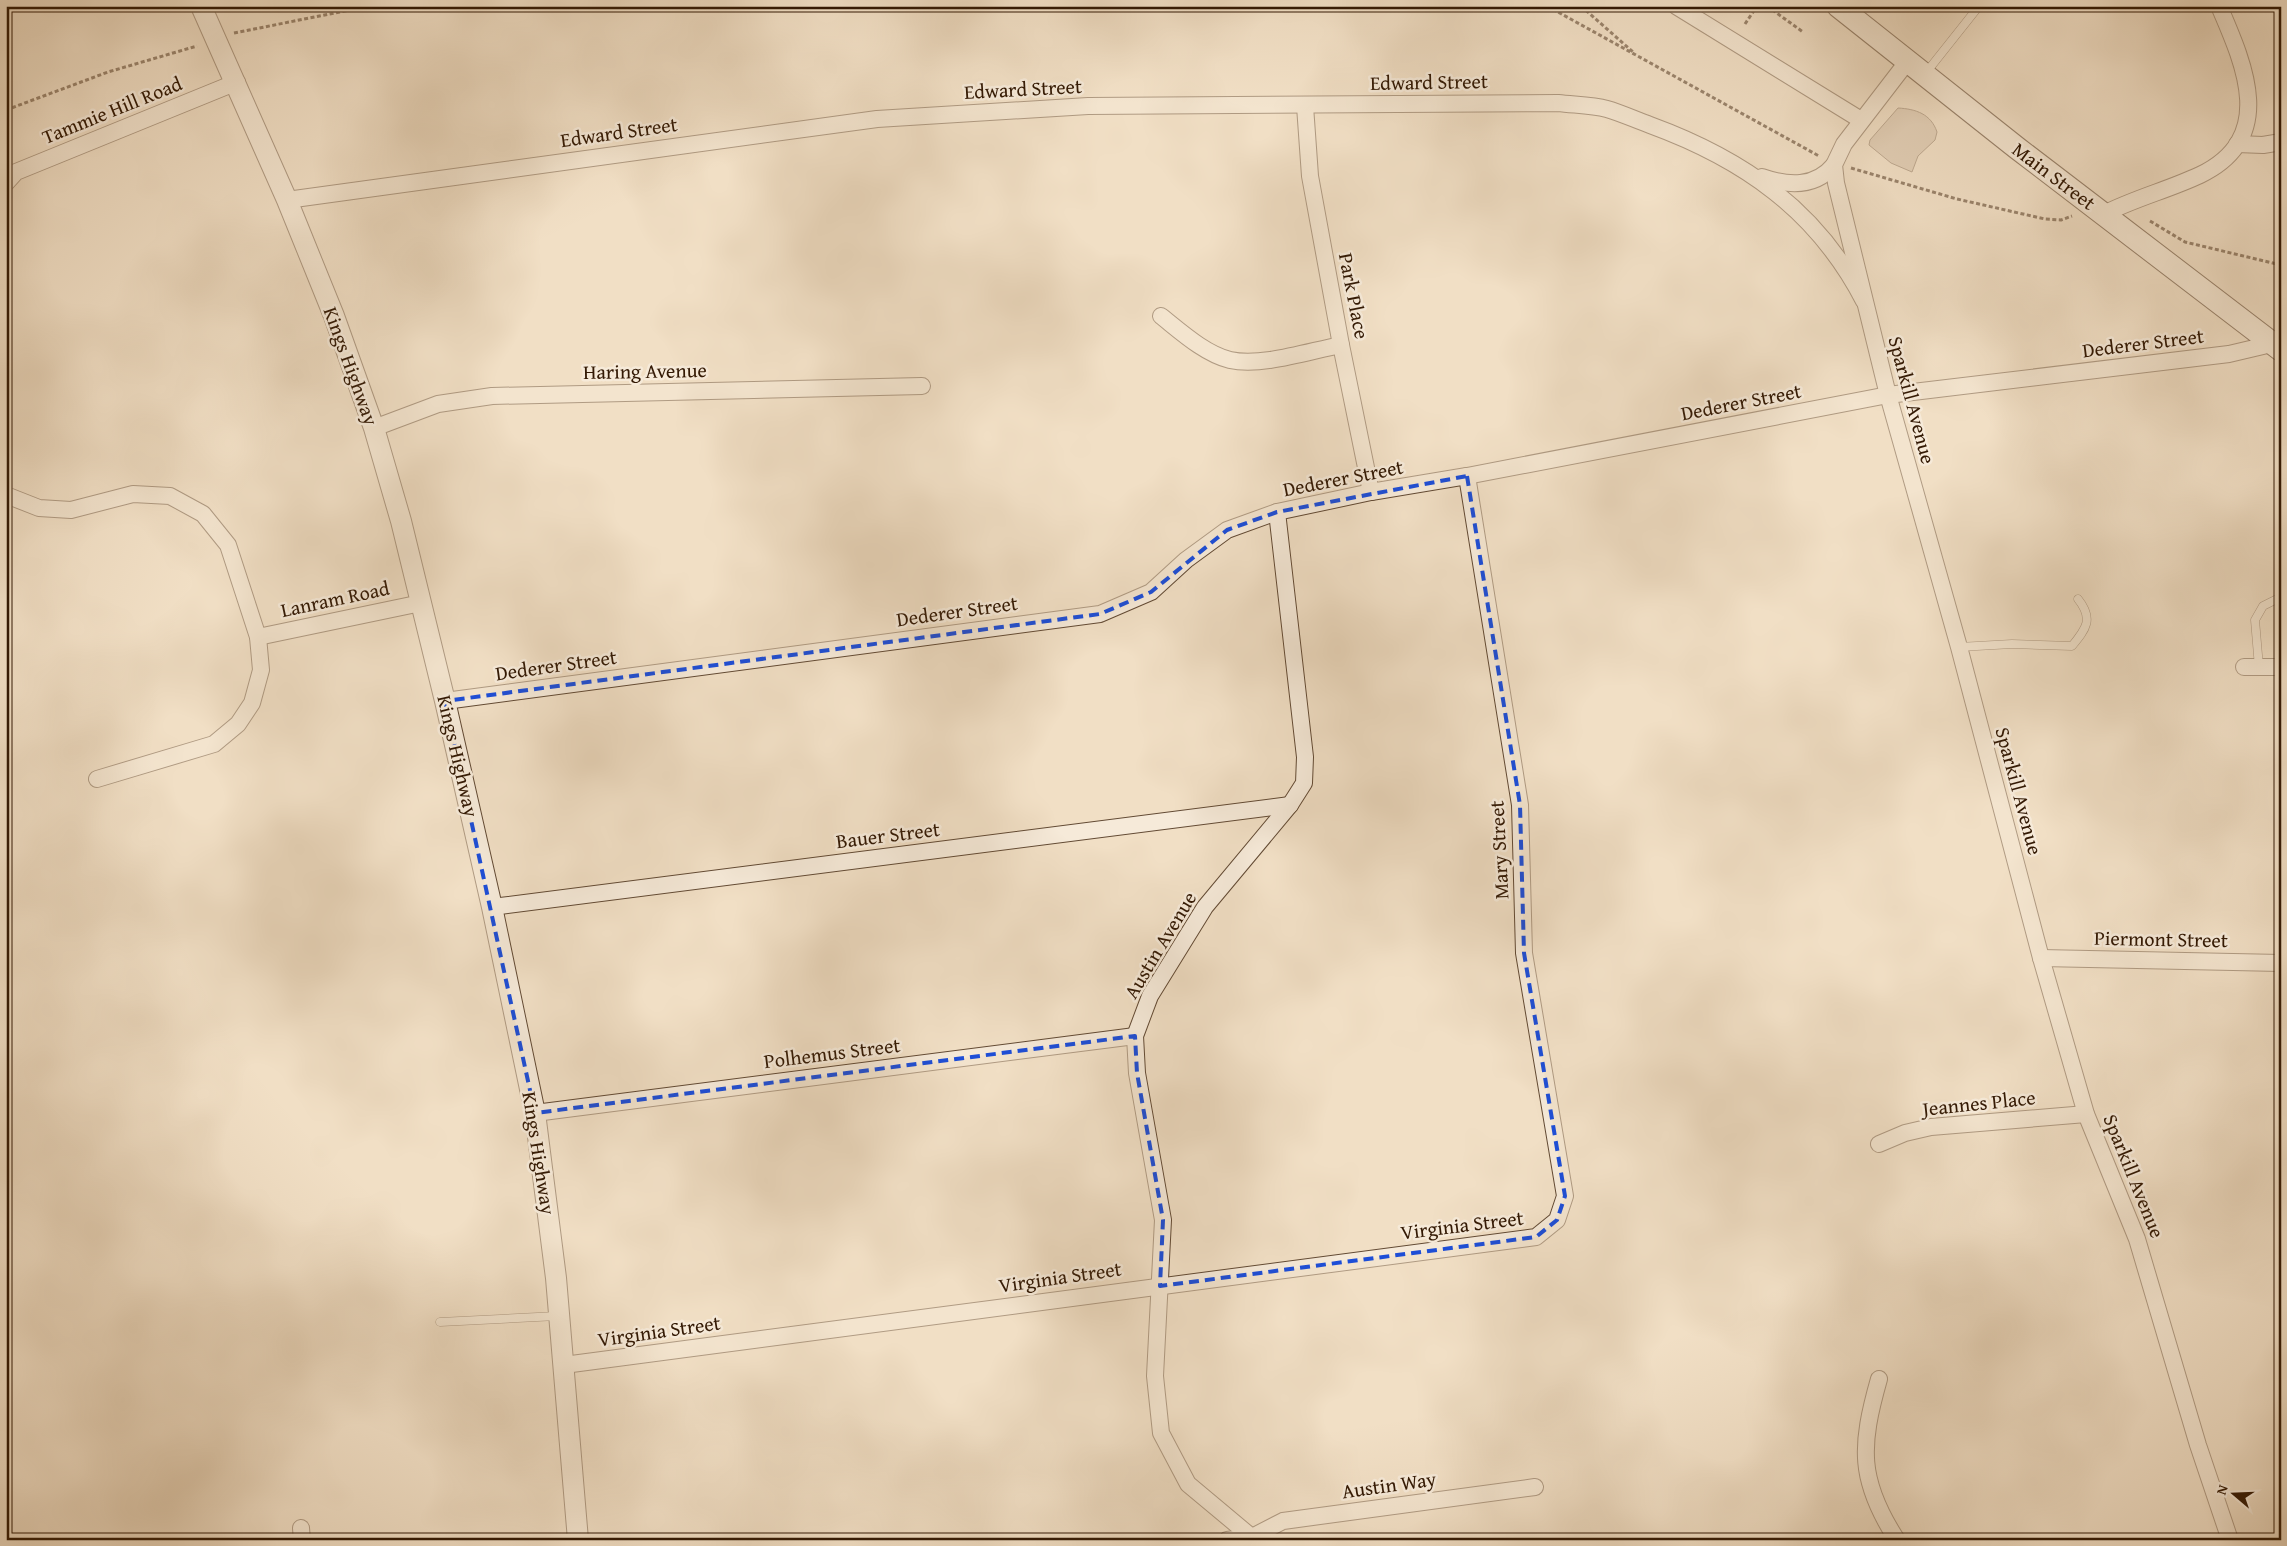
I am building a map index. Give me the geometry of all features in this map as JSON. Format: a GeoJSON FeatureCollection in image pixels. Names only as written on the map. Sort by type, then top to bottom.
{"type":"FeatureCollection","features":[{"type":"Feature","properties":{"kind":"main road","name":"Main Street"},"geometry":{"type":"LineString","coordinates":[[1838,6],[1916,69],[2104,214],[2278,345]]}},
{"type":"Feature","properties":{"kind":"street","name":"Kings Highway"},"geometry":{"type":"LineString","coordinates":[[201,6],[287,200],[334,316],[374,428],[401,521],[445,701],[492,907],[535,1113],[547,1198],[564,1365],[578,1540]]}},
{"type":"Feature","properties":{"kind":"street"},"geometry":{"type":"LineString","coordinates":[[1676,6],[1861,120]]}},
{"type":"Feature","properties":{"kind":"street"},"geometry":{"type":"LineString","coordinates":[[2104,214],[2127,202],[2200,175],[2221,162],[2237,144],[2247,122],[2249,98],[2242,66],[2219,6]]}},
{"type":"Feature","properties":{"kind":"street"},"geometry":{"type":"LineString","coordinates":[[1753,174],[1799,185],[1824,174],[1834,165],[1844,144],[1861,120],[1916,69]]}},
{"type":"Feature","properties":{"kind":"street","name":"Tammie Hill Road"},"geometry":{"type":"LineString","coordinates":[[6,183],[16,172],[236,82]]}},
{"type":"Feature","properties":{"kind":"street","name":"Edward Street"},"geometry":{"type":"LineString","coordinates":[[287,200],[878,119],[1088,106],[1558,103],[1606,109],[1679,135],[1753,174]]}},
{"type":"Feature","properties":{"kind":"street","name":"Park Place"},"geometry":{"type":"LineString","coordinates":[[1305,106],[1310,176],[1341,345],[1372,492]]}},
{"type":"Feature","properties":{"kind":"street"},"geometry":{"type":"LineString","coordinates":[[2237,144],[2263,145],[2281,142]]}},
{"type":"Feature","properties":{"kind":"street","name":"Sparkill Avenue"},"geometry":{"type":"LineString","coordinates":[[1834,165],[1864,301],[1888,395],[1959,648],[2041,958],[2086,1114],[2137,1239],[2198,1445],[2230,1540]]}},
{"type":"Feature","properties":{"kind":"street"},"geometry":{"type":"LineString","coordinates":[[1753,174],[1784,199],[1821,236],[1842,264],[1864,301]]}},
{"type":"Feature","properties":{"kind":"street"},"geometry":{"type":"LineString","coordinates":[[1161,316],[1197,344],[1229,360],[1259,361],[1341,345]]}},
{"type":"Feature","properties":{"kind":"street","name":"Dederer Street"},"geometry":{"type":"LineString","coordinates":[[445,701],[1100,614],[1151,592],[1186,560],[1227,530],[1277,512],[1372,492],[1467,476],[1888,395],[2230,354],[2278,345]]}},
{"type":"Feature","properties":{"kind":"street","name":"Haring Avenue"},"geometry":{"type":"LineString","coordinates":[[374,428],[438,404],[492,396],[922,386]]}},
{"type":"Feature","properties":{"kind":"street","name":"Mary Street"},"geometry":{"type":"LineString","coordinates":[[1467,476],[1520,805],[1524,953],[1565,1196],[1557,1220]]}},
{"type":"Feature","properties":{"kind":"street"},"geometry":{"type":"LineString","coordinates":[[6,495],[39,508],[71,510],[133,494],[170,496],[203,514],[228,544],[258,637],[261,670],[252,702],[238,724],[214,744],[97,779]]}},
{"type":"Feature","properties":{"kind":"street","name":"Austin Avenue"},"geometry":{"type":"LineString","coordinates":[[1253,1538],[1188,1484],[1161,1433],[1155,1376],[1163,1220],[1137,1073],[1135,1036],[1150,996],[1204,907],[1290,805],[1304,783],[1305,757],[1277,512]]}},
{"type":"Feature","properties":{"kind":"street","name":"Lanram Road"},"geometry":{"type":"LineString","coordinates":[[258,637],[421,603]]}},
{"type":"Feature","properties":{"kind":"street"},"geometry":{"type":"LineString","coordinates":[[2252,667],[2281,667]]}},
{"type":"Feature","properties":{"kind":"street","name":"Bauer Street"},"geometry":{"type":"LineString","coordinates":[[492,907],[1290,805]]}},
{"type":"Feature","properties":{"kind":"street","name":"Piermont Street"},"geometry":{"type":"LineString","coordinates":[[2041,958],[2281,963]]}},
{"type":"Feature","properties":{"kind":"street","name":"Polhemus Street"},"geometry":{"type":"LineString","coordinates":[[535,1113],[1135,1036]]}},
{"type":"Feature","properties":{"kind":"street","name":"Jeannes Place"},"geometry":{"type":"LineString","coordinates":[[1879,1144],[1904,1133],[1931,1126],[2086,1114]]}},
{"type":"Feature","properties":{"kind":"street","name":"Virginia Street"},"geometry":{"type":"LineString","coordinates":[[564,1365],[1536,1237],[1557,1220]]}},
{"type":"Feature","properties":{"kind":"street"},"geometry":{"type":"LineString","coordinates":[[1879,1379],[1869,1415],[1865,1445],[1866,1474],[1882,1516],[1897,1540]]}},
{"type":"Feature","properties":{"kind":"street","name":"Austin Way"},"geometry":{"type":"LineString","coordinates":[[1253,1538],[1283,1521],[1535,1487]]}},
{"type":"Feature","properties":{"kind":"street"},"geometry":{"type":"LineString","coordinates":[[1227,1540],[1253,1538]]}},
{"type":"Feature","properties":{"kind":"lane"},"geometry":{"type":"LineString","coordinates":[[1916,69],[1979,6]]}},
{"type":"Feature","properties":{"kind":"lane"},"geometry":{"type":"LineString","coordinates":[[2252,667],[2255,620],[2263,606],[2281,597]]}},
{"type":"Feature","properties":{"kind":"lane"},"geometry":{"type":"LineString","coordinates":[[1959,648],[2012,644],[2072,646],[2087,623],[2086,609],[2078,599]]}},
{"type":"Feature","properties":{"kind":"lane"},"geometry":{"type":"LineString","coordinates":[[440,1322],[559,1316]]}},
{"type":"Feature","properties":{"kind":"path"},"geometry":{"type":"LineString","coordinates":[[6,110],[108,72],[238,32],[370,6]]}},
{"type":"Feature","properties":{"kind":"path"},"geometry":{"type":"LineString","coordinates":[[1547,6],[1818,156]]}},
{"type":"Feature","properties":{"kind":"path"},"geometry":{"type":"LineString","coordinates":[[1581,6],[1639,57]]}},
{"type":"Feature","properties":{"kind":"path"},"geometry":{"type":"LineString","coordinates":[[1745,24],[1757,6]]}},
{"type":"Feature","properties":{"kind":"path"},"geometry":{"type":"LineString","coordinates":[[1766,6],[1803,32]]}},
{"type":"Feature","properties":{"kind":"path"},"geometry":{"type":"LineString","coordinates":[[1851,168],[1957,199],[2045,219],[2061,220],[2079,213]]}},
{"type":"Feature","properties":{"kind":"path"},"geometry":{"type":"LineString","coordinates":[[2185,242],[2281,265]]}},
{"type":"Feature","properties":{"kind":"highlighted area"},"geometry":{"type":"Polygon","coordinates":[[[1467,476],[1520,805],[1524,953],[1565,1196],[1557,1220],[1536,1237],[1160,1286],[1163,1220],[1137,1073],[1135,1036],[535,1113],[445,701],[1100,614],[1151,592],[1227,530],[1277,512],[1467,476]]]}},
{"type":"Feature","properties":{"kind":"shaded area"},"geometry":{"type":"Polygon","coordinates":[[[1898,108],[1917,111],[1927,117],[1937,132],[1935,140],[1918,156],[1912,172],[1891,163],[1869,145],[1870,140],[1898,108]]]}}]}
